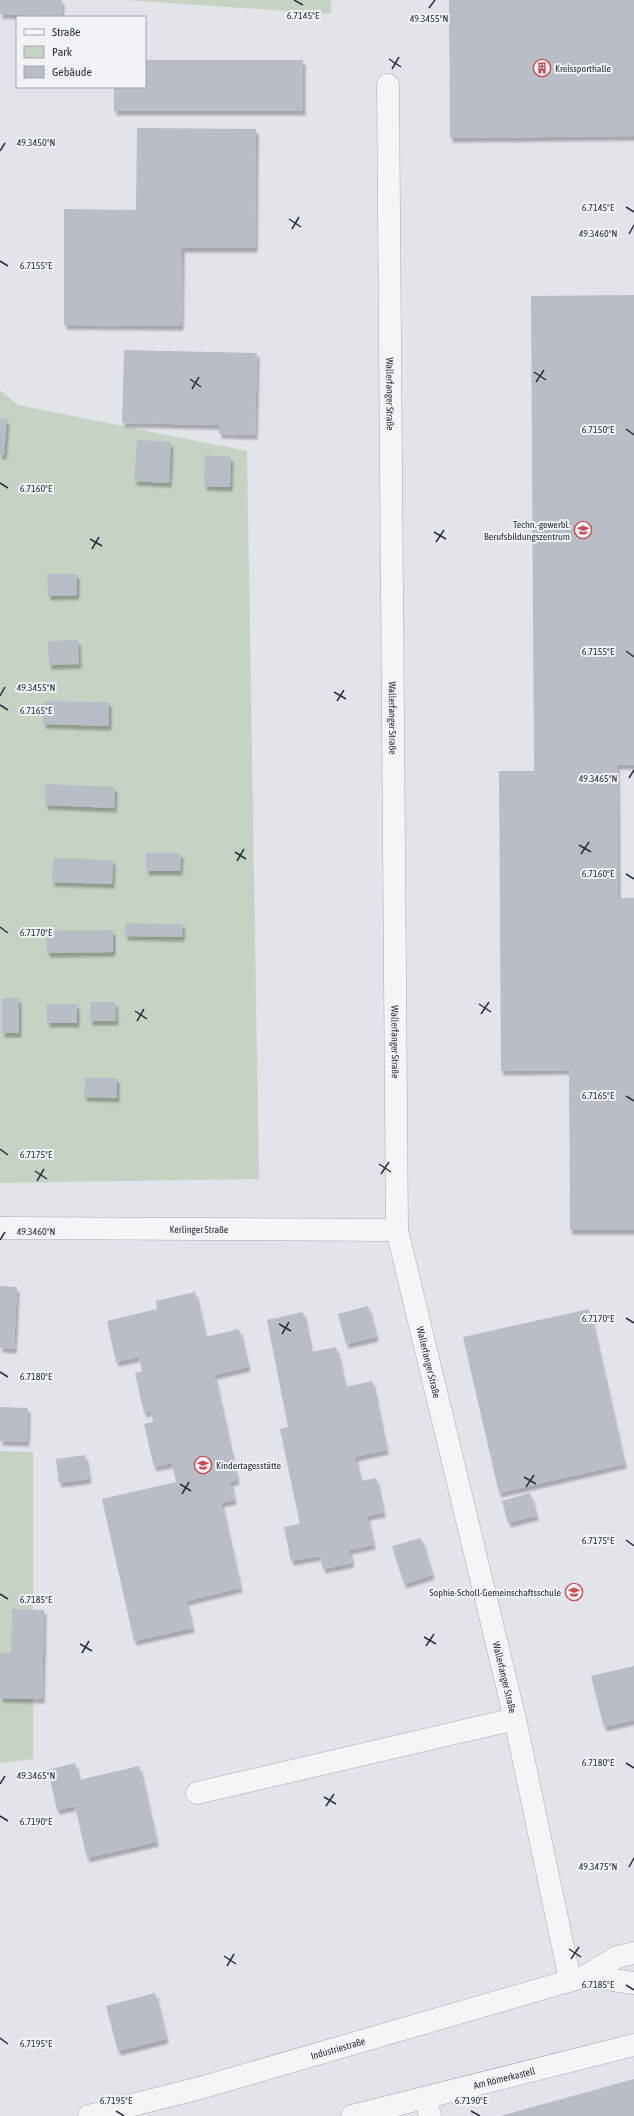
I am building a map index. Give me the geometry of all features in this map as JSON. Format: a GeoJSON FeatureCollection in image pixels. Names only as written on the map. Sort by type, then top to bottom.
{"type":"FeatureCollection","features":[{"type":"Feature","properties":{"kind":"street","name":"Wallerfanger Straße"},"geometry":{"type":"LineString","coordinates":[[388,85],[397,1230],[578,1978]]}},
{"type":"Feature","properties":{"kind":"street","name":"Kerlinger Straße"},"geometry":{"type":"LineString","coordinates":[[0,1228],[397,1230]]}},
{"type":"Feature","properties":{"kind":"street"},"geometry":{"type":"LineString","coordinates":[[197,1794],[515,1720]]}},
{"type":"Feature","properties":{"kind":"street","name":"Industriestraße"},"geometry":{"type":"LineString","coordinates":[[89,2116],[200,2088],[578,1978],[617,1957],[634,1953]]}},
{"type":"Feature","properties":{"kind":"street","name":"Industriestraße"},"geometry":{"type":"LineString","coordinates":[[578,1978],[634,1983]]}},
{"type":"Feature","properties":{"kind":"street","name":"Am Römerkastell"},"geometry":{"type":"LineString","coordinates":[[352,2116],[428,2107],[634,2045]]}},
{"type":"Feature","properties":{"kind":"green space"},"geometry":{"type":"Polygon","coordinates":[[[125,0],[331,0],[331,14],[125,0]]]}},
{"type":"Feature","properties":{"kind":"green space"},"geometry":{"type":"Polygon","coordinates":[[[0,390],[18,405],[247,451],[259,1179],[0,1183],[0,390]]]}},
{"type":"Feature","properties":{"kind":"green space"},"geometry":{"type":"Polygon","coordinates":[[[0,1451],[33,1452],[33,1759],[0,1763],[0,1451]]]}},
{"type":"Feature","properties":{"kind":"building"},"geometry":{"type":"Polygon","coordinates":[[[0,0],[62,0],[61,16],[0,14],[0,0]]]}},
{"type":"Feature","properties":{"kind":"building","name":"Kreissporthalle"},"geometry":{"type":"Polygon","coordinates":[[[449,0],[634,0],[634,136],[450,138],[449,0]]]}},
{"type":"Feature","properties":{"kind":"building"},"geometry":{"type":"Polygon","coordinates":[[[146,60],[303,60],[303,111],[114,111],[114,88],[146,88],[146,60]]]}},
{"type":"Feature","properties":{"kind":"building"},"geometry":{"type":"Polygon","coordinates":[[[137,128],[256,129],[255,248],[182,248],[181,326],[64,325],[64,209],[136,210],[137,128]]]}},
{"type":"Feature","properties":{"kind":"building","name":"Techn.-gewerbl. Berufsbildungszentrum"},"geometry":{"type":"Polygon","coordinates":[[[634,295],[634,765],[617,765],[618,898],[634,898],[634,1230],[570,1230],[569,1070],[501,1071],[499,771],[534,771],[531,296],[634,295]]]}},
{"type":"Feature","properties":{"kind":"building"},"geometry":{"type":"Polygon","coordinates":[[[124,350],[257,353],[255,435],[219,434],[219,425],[122,423],[124,350]]]}},
{"type":"Feature","properties":{"kind":"building"},"geometry":{"type":"Polygon","coordinates":[[[0,419],[7,419],[4,455],[0,455],[0,419]]]}},
{"type":"Feature","properties":{"kind":"building"},"geometry":{"type":"Polygon","coordinates":[[[137,440],[171,442],[169,483],[134,481],[137,440]]]}},
{"type":"Feature","properties":{"kind":"building"},"geometry":{"type":"Polygon","coordinates":[[[205,455],[231,457],[230,487],[204,486],[205,455]]]}},
{"type":"Feature","properties":{"kind":"building"},"geometry":{"type":"Polygon","coordinates":[[[47,574],[77,574],[77,595],[48,596],[47,574]]]}},
{"type":"Feature","properties":{"kind":"building"},"geometry":{"type":"Polygon","coordinates":[[[78,640],[79,664],[49,665],[48,641],[78,640]]]}},
{"type":"Feature","properties":{"kind":"building"},"geometry":{"type":"Polygon","coordinates":[[[43,701],[109,702],[109,726],[43,724],[43,701]]]}},
{"type":"Feature","properties":{"kind":"building"},"geometry":{"type":"Polygon","coordinates":[[[45,784],[115,787],[114,808],[45,805],[45,784]]]}},
{"type":"Feature","properties":{"kind":"building"},"geometry":{"type":"Polygon","coordinates":[[[146,853],[181,853],[180,871],[146,871],[146,853]]]}},
{"type":"Feature","properties":{"kind":"building"},"geometry":{"type":"Polygon","coordinates":[[[53,858],[113,860],[112,884],[52,882],[53,858]]]}},
{"type":"Feature","properties":{"kind":"building"},"geometry":{"type":"Polygon","coordinates":[[[125,923],[183,924],[182,937],[125,936],[125,923]]]}},
{"type":"Feature","properties":{"kind":"building"},"geometry":{"type":"Polygon","coordinates":[[[113,930],[113,952],[47,953],[46,931],[113,930]]]}},
{"type":"Feature","properties":{"kind":"building"},"geometry":{"type":"Polygon","coordinates":[[[2,998],[19,998],[19,1033],[2,1033],[2,998]]]}},
{"type":"Feature","properties":{"kind":"building"},"geometry":{"type":"Polygon","coordinates":[[[90,1002],[115,1002],[116,1021],[90,1021],[90,1002]]]}},
{"type":"Feature","properties":{"kind":"building"},"geometry":{"type":"Polygon","coordinates":[[[47,1004],[77,1004],[77,1023],[47,1023],[47,1004]]]}},
{"type":"Feature","properties":{"kind":"building"},"geometry":{"type":"Polygon","coordinates":[[[85,1078],[117,1078],[117,1098],[84,1097],[85,1078]]]}},
{"type":"Feature","properties":{"kind":"building"},"geometry":{"type":"Polygon","coordinates":[[[0,1286],[17,1287],[14,1349],[0,1348],[0,1286]]]}},
{"type":"Feature","properties":{"kind":"building","name":"Kindertagesstätte"},"geometry":{"type":"Polygon","coordinates":[[[195,1292],[205,1337],[239,1329],[248,1367],[214,1375],[237,1480],[230,1482],[234,1500],[221,1503],[240,1588],[186,1601],[192,1628],[134,1641],[102,1499],[176,1482],[172,1463],[154,1467],[144,1424],[153,1422],[151,1411],[144,1413],[135,1373],[142,1371],[139,1357],[116,1362],[107,1321],[157,1309],[156,1301],[195,1292]]]}},
{"type":"Feature","properties":{"kind":"building"},"geometry":{"type":"Polygon","coordinates":[[[368,1306],[376,1337],[346,1344],[338,1314],[368,1306]]]}},
{"type":"Feature","properties":{"kind":"building"},"geometry":{"type":"Polygon","coordinates":[[[589,1309],[624,1464],[499,1493],[463,1337],[589,1309]]]}},
{"type":"Feature","properties":{"kind":"building"},"geometry":{"type":"Polygon","coordinates":[[[303,1312],[311,1352],[336,1347],[345,1387],[372,1381],[386,1450],[355,1457],[360,1481],[376,1478],[383,1513],[367,1516],[373,1545],[349,1550],[352,1563],[323,1569],[320,1556],[291,1561],[284,1527],[300,1524],[280,1429],[288,1427],[267,1320],[303,1312]]]}},
{"type":"Feature","properties":{"kind":"building"},"geometry":{"type":"Polygon","coordinates":[[[0,1407],[28,1408],[27,1442],[0,1441],[0,1407]]]}},
{"type":"Feature","properties":{"kind":"building"},"geometry":{"type":"Polygon","coordinates":[[[85,1455],[89,1479],[59,1483],[56,1459],[85,1455]]]}},
{"type":"Feature","properties":{"kind":"building"},"geometry":{"type":"Polygon","coordinates":[[[530,1493],[536,1516],[508,1523],[502,1501],[530,1493]]]}},
{"type":"Feature","properties":{"kind":"building"},"geometry":{"type":"Polygon","coordinates":[[[421,1538],[432,1575],[404,1584],[392,1546],[421,1538]]]}},
{"type":"Feature","properties":{"kind":"building"},"geometry":{"type":"Polygon","coordinates":[[[12,1609],[44,1610],[42,1699],[0,1698],[0,1653],[11,1653],[12,1609]]]}},
{"type":"Feature","properties":{"kind":"building"},"geometry":{"type":"Polygon","coordinates":[[[634,1666],[634,1720],[604,1727],[591,1676],[634,1666]]]}},
{"type":"Feature","properties":{"kind":"building"},"geometry":{"type":"Polygon","coordinates":[[[75,1763],[79,1780],[139,1766],[156,1842],[87,1858],[75,1806],[57,1810],[48,1770],[75,1763]]]}},
{"type":"Feature","properties":{"kind":"building"},"geometry":{"type":"Polygon","coordinates":[[[155,1993],[166,2039],[118,2051],[106,2006],[155,1993]]]}},
{"type":"Feature","properties":{"kind":"building"},"geometry":{"type":"Polygon","coordinates":[[[634,2079],[634,2116],[500,2116],[634,2079]]]}},
{"type":"Feature","properties":{"kind":"place","name":"Kreissporthalle"},"geometry":{"type":"Point","coordinates":[542,68]}},
{"type":"Feature","properties":{"kind":"place","name":"Techn.-gewerbl. Berufsbildungszentrum"},"geometry":{"type":"Point","coordinates":[583,530]}},
{"type":"Feature","properties":{"kind":"place","name":"Kindertagesstätte"},"geometry":{"type":"Point","coordinates":[203,1465]}},
{"type":"Feature","properties":{"kind":"place","name":"Sophie-Scholl-Gemeinschaftsschule"},"geometry":{"type":"Point","coordinates":[574,1592]}}]}
